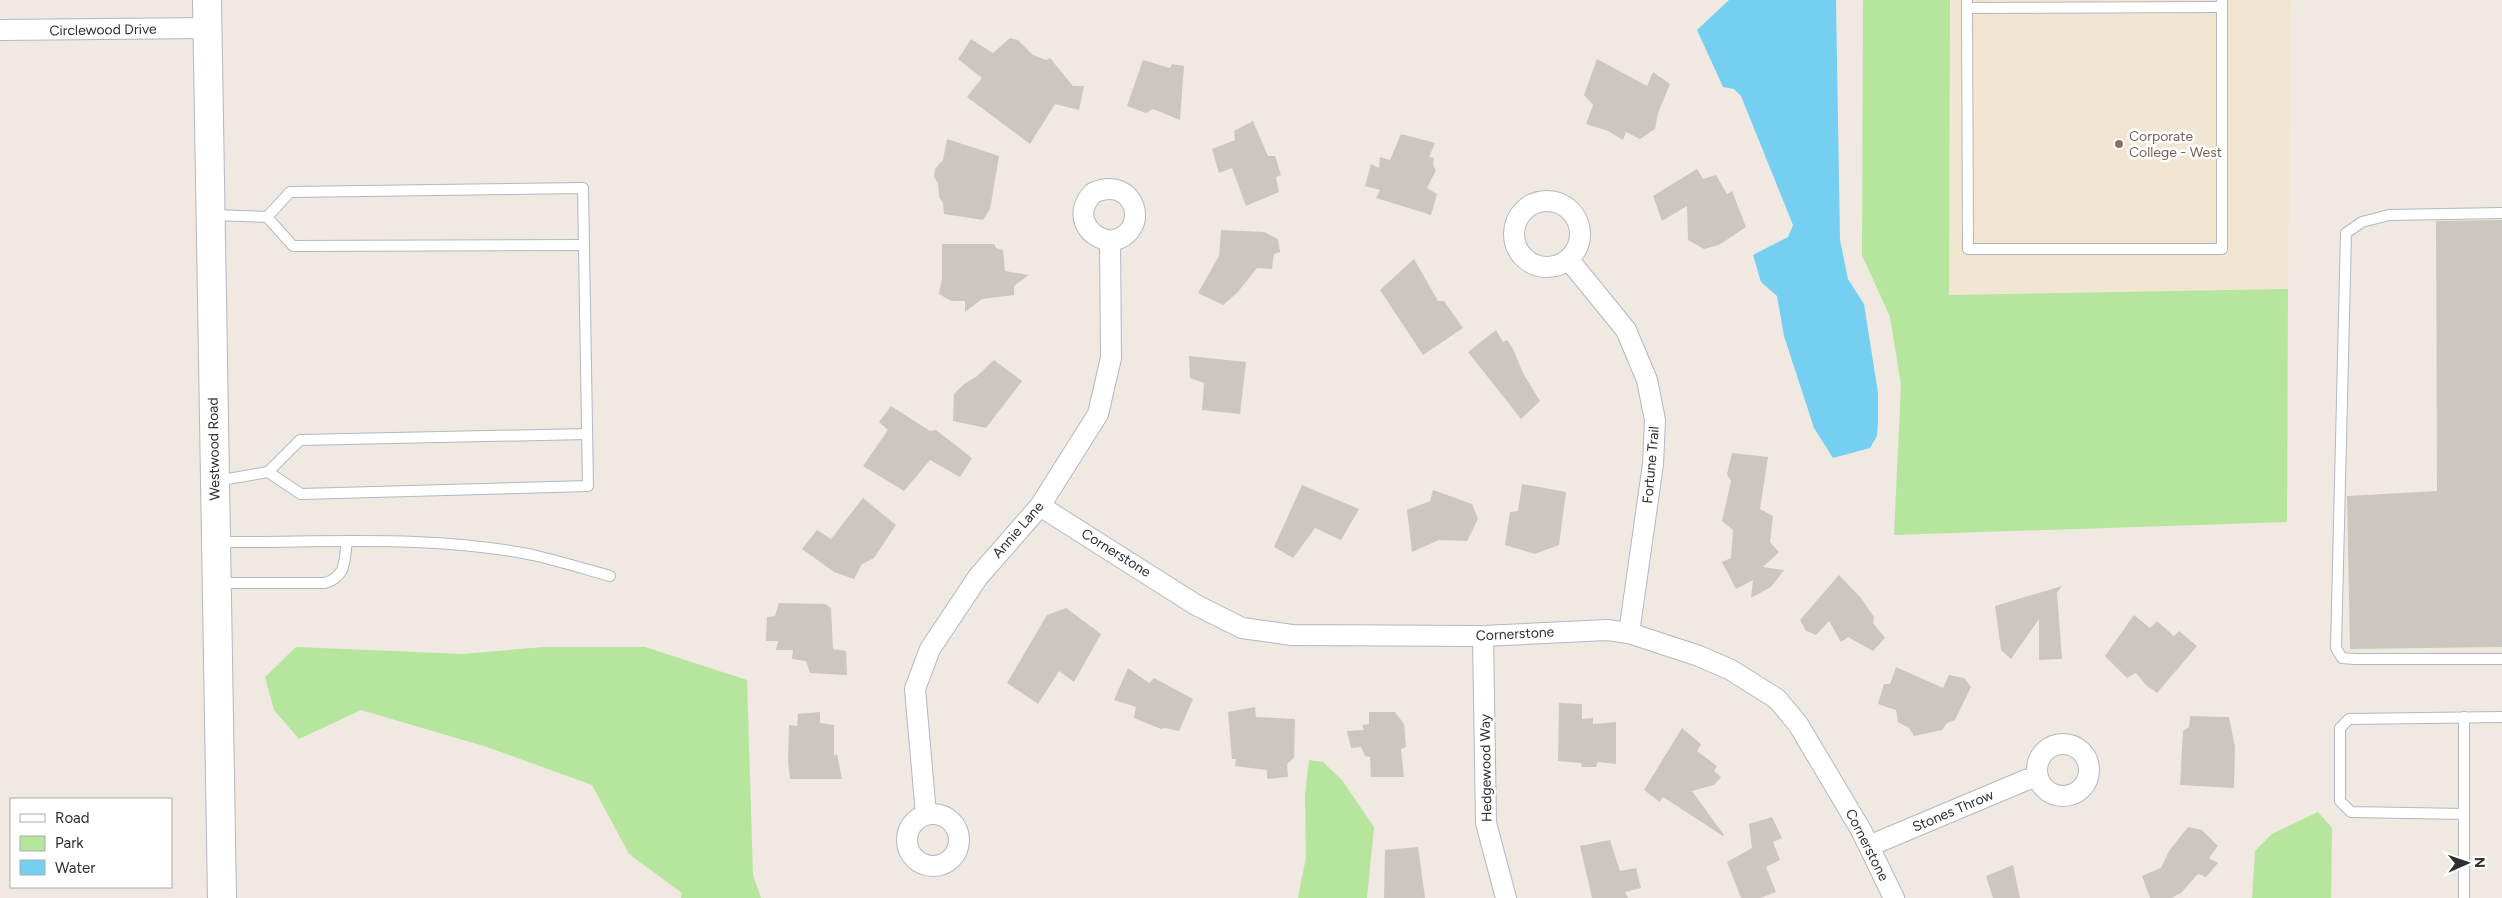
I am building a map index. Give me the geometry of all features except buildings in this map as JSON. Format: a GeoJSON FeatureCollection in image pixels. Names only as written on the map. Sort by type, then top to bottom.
{"type":"FeatureCollection","features":[{"type":"Feature","properties":{"kind":"street","name":"Westwood Road"},"geometry":{"type":"LineString","coordinates":[[207,0],[222,898]]}},
{"type":"Feature","properties":{"kind":"street","name":"Circlewood Drive"},"geometry":{"type":"LineString","coordinates":[[0,30],[207,28]]}},
{"type":"Feature","properties":{"kind":"street","name":"Annie Lane"},"geometry":{"type":"LineString","coordinates":[[926,814],[915,689],[930,648],[978,576],[1040,506],[1098,414],[1111,358],[1110,241]]}},
{"type":"Feature","properties":{"kind":"street","name":"Fortune Trail"},"geometry":{"type":"LineString","coordinates":[[1569,260],[1626,330],[1647,380],[1655,420],[1653,464],[1629,633]]}},
{"type":"Feature","properties":{"kind":"street","name":"Cornerstone"},"geometry":{"type":"LineString","coordinates":[[1040,506],[1196,605],[1242,628],[1292,635],[1483,636],[1598,630],[1629,633],[1699,656],[1731,670],[1777,698],[1798,724],[1869,846],[1894,898]]}},
{"type":"Feature","properties":{"kind":"street","name":"Hedgewood Way"},"geometry":{"type":"LineString","coordinates":[[1483,636],[1486,823],[1506,898]]}},
{"type":"Feature","properties":{"kind":"street","name":"Stones Throw"},"geometry":{"type":"LineString","coordinates":[[1869,846],[2026,780],[2038,777]]}},
{"type":"Feature","properties":{"kind":"lane"},"geometry":{"type":"LineString","coordinates":[[2222,3],[2222,249],[1968,249],[1967,4],[2222,3]]}},
{"type":"Feature","properties":{"kind":"lane"},"geometry":{"type":"LineString","coordinates":[[267,217],[290,192],[583,188],[588,486],[301,494],[268,472]]}},
{"type":"Feature","properties":{"kind":"lane"},"geometry":{"type":"LineString","coordinates":[[2502,213],[2389,215],[2362,222],[2346,234],[2336,648],[2342,658],[2355,659],[2502,659]]}},
{"type":"Feature","properties":{"kind":"lane"},"geometry":{"type":"LineString","coordinates":[[210,215],[267,217],[293,246],[584,245]]}},
{"type":"Feature","properties":{"kind":"lane"},"geometry":{"type":"LineString","coordinates":[[215,481],[268,472],[300,440],[588,434]]}},
{"type":"Feature","properties":{"kind":"lane"},"geometry":{"type":"LineString","coordinates":[[217,583],[325,582],[336,579],[343,568],[347,541]]}},
{"type":"Feature","properties":{"kind":"lane"},"geometry":{"type":"LineString","coordinates":[[216,542],[394,541],[480,548],[532,555],[610,576]]}},
{"type":"Feature","properties":{"kind":"lane"},"geometry":{"type":"LineString","coordinates":[[2464,717],[2464,898]]}},
{"type":"Feature","properties":{"kind":"lane"},"geometry":{"type":"LineString","coordinates":[[2464,814],[2351,812],[2340,801],[2340,728],[2349,719],[2502,717]]}},
{"type":"Feature","properties":{"kind":"shaded area","name":"Corporate College - West"},"geometry":{"type":"Polygon","coordinates":[[[1950,0],[2291,0],[2288,289],[1949,295],[1950,0]]]}},
{"type":"Feature","properties":{"kind":"green space"},"geometry":{"type":"Polygon","coordinates":[[[1863,0],[1950,0],[1949,295],[2288,289],[2287,522],[1894,535],[1901,385],[1890,317],[1862,255],[1863,0]]]}},
{"type":"Feature","properties":{"kind":"green space"},"geometry":{"type":"Polygon","coordinates":[[[296,647],[463,654],[544,647],[645,647],[747,680],[753,875],[761,898],[681,898],[682,893],[629,854],[592,785],[487,747],[361,710],[299,739],[274,710],[265,677],[296,647]]]}},
{"type":"Feature","properties":{"kind":"green space"},"geometry":{"type":"Polygon","coordinates":[[[1309,760],[1323,762],[1342,780],[1374,827],[1367,898],[1298,898],[1306,857],[1305,795],[1309,760]]]}},
{"type":"Feature","properties":{"kind":"green space"},"geometry":{"type":"Polygon","coordinates":[[[2318,812],[2332,828],[2331,898],[2252,898],[2255,851],[2272,834],[2318,812]]]}},
{"type":"Feature","properties":{"kind":"water"},"geometry":{"type":"Polygon","coordinates":[[[1729,0],[1836,0],[1840,240],[1848,279],[1864,304],[1878,393],[1877,436],[1870,448],[1833,458],[1814,428],[1784,336],[1777,296],[1761,282],[1753,255],[1788,237],[1793,225],[1741,96],[1734,89],[1723,87],[1697,30],[1729,0]]]}},
{"type":"Feature","properties":{"kind":"place","name":"Corporate College - West"},"geometry":{"type":"Point","coordinates":[2119,144]}}]}
